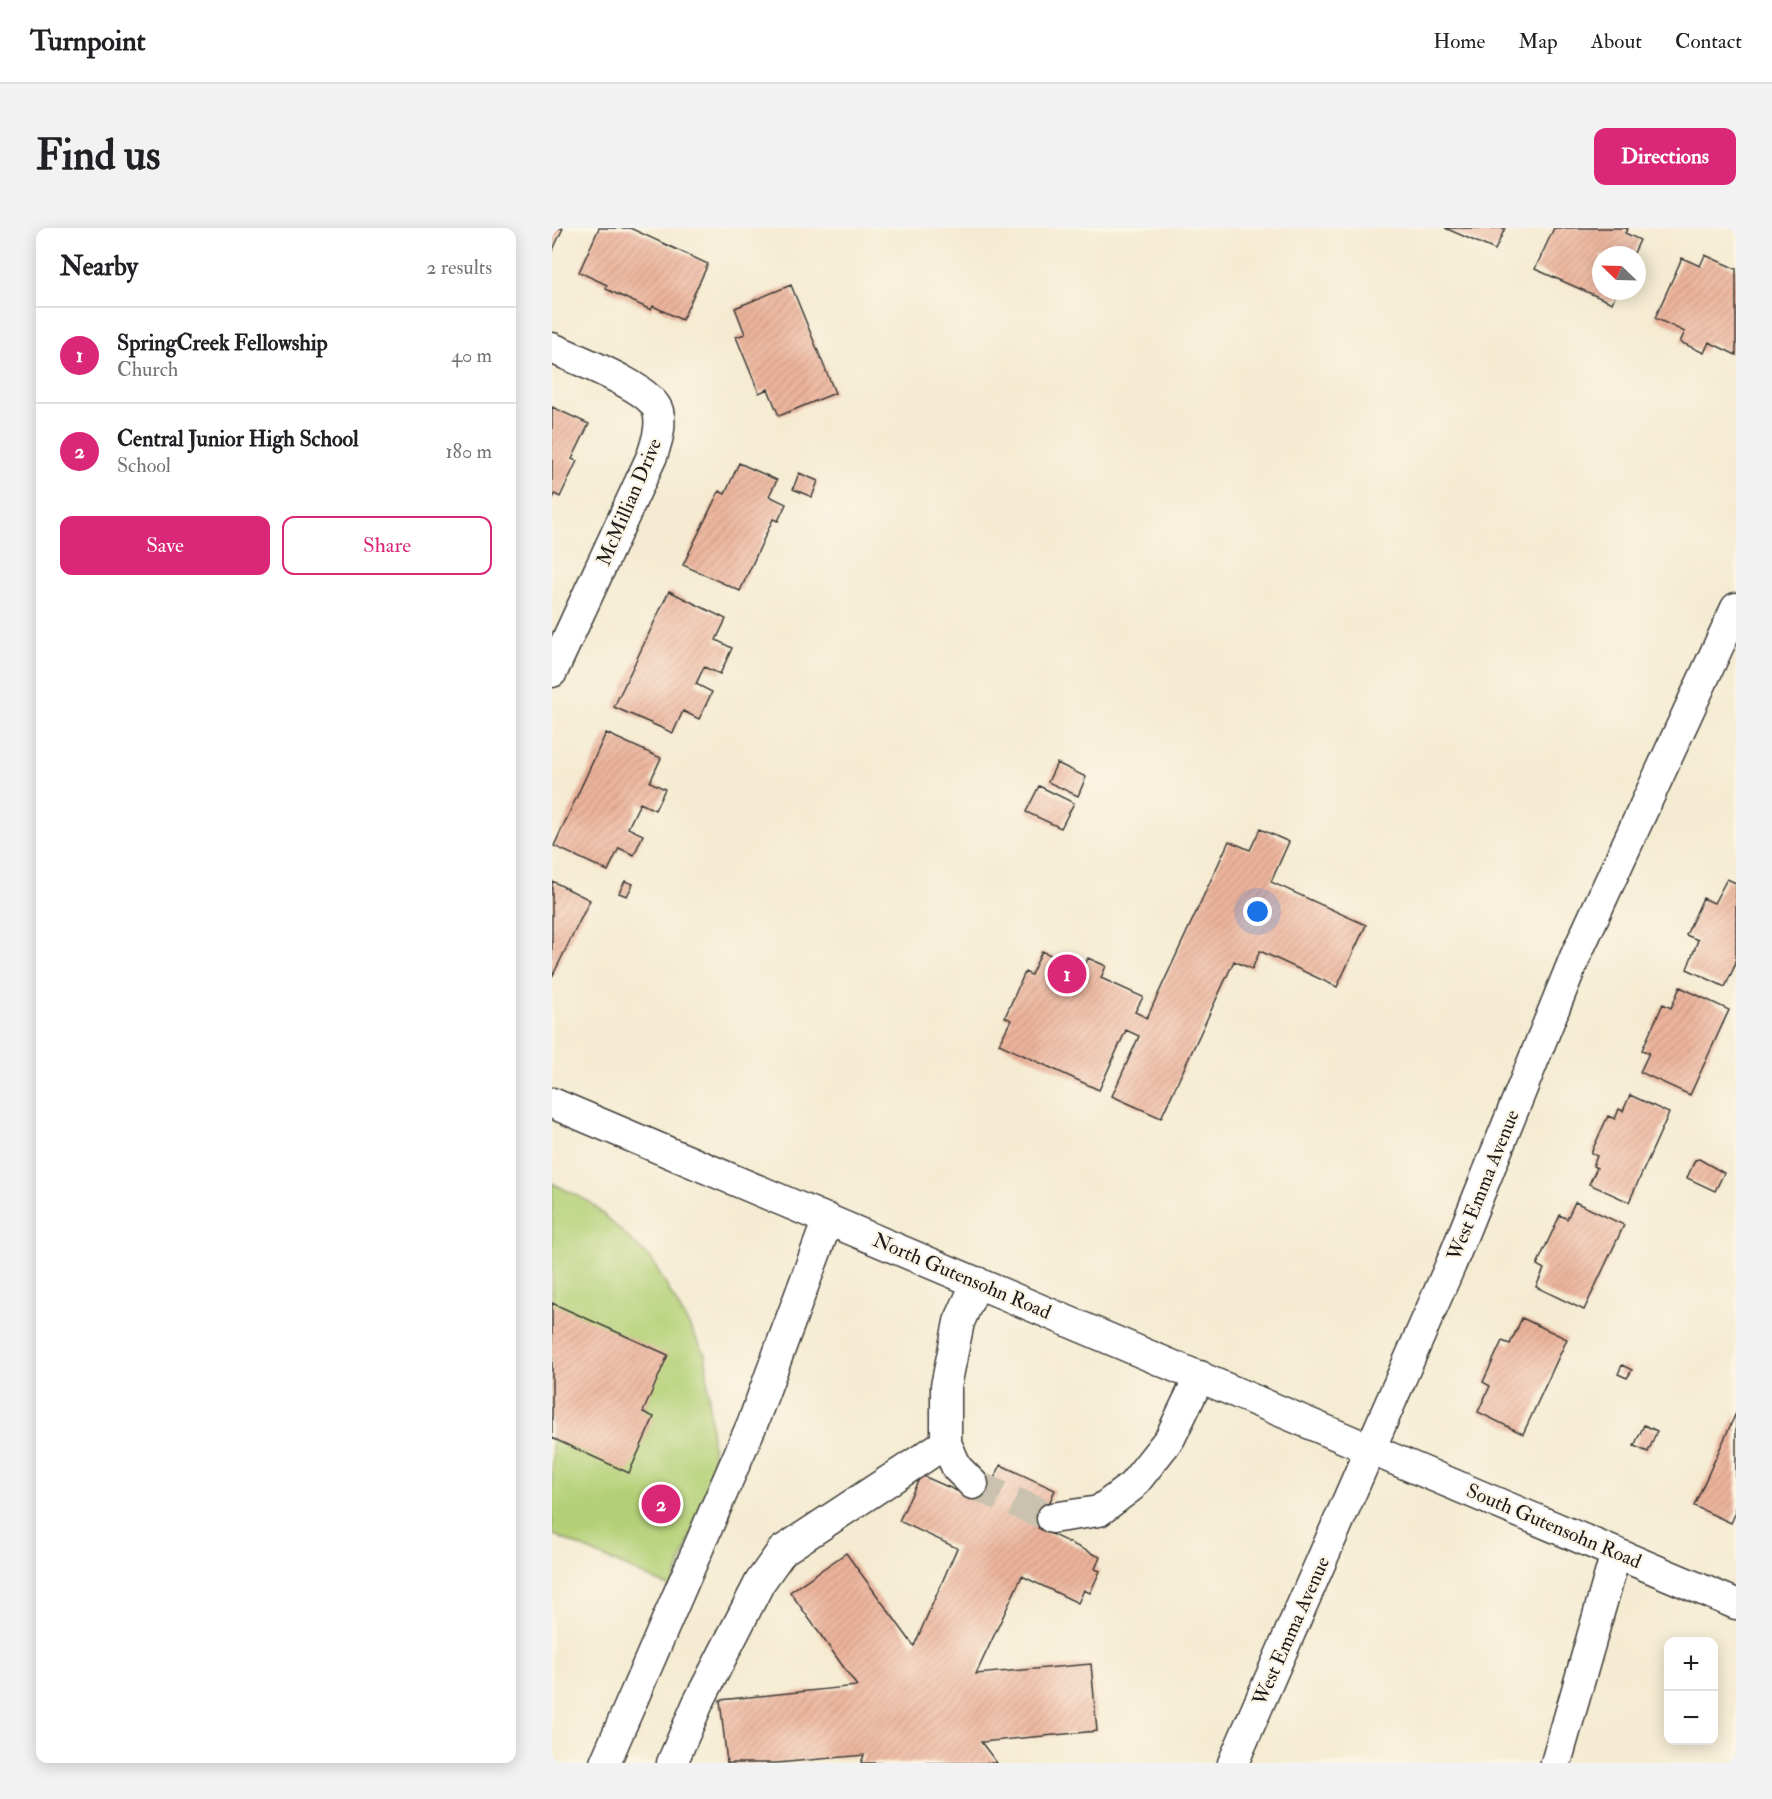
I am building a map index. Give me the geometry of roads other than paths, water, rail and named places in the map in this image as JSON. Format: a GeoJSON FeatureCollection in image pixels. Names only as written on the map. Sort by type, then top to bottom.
{"type":"FeatureCollection","features":[{"type":"Feature","properties":{"kind":"street","name":"McMillian Drive"},"geometry":{"type":"LineString","coordinates":[[552,348],[643,392],[658,409],[659,432],[652,456],[552,672]]}},
{"type":"Feature","properties":{"kind":"street","name":"West Emma Avenue"},"geometry":{"type":"LineString","coordinates":[[1233,1763],[1451,1264],[1575,957],[1736,608]]}},
{"type":"Feature","properties":{"kind":"street","name":"North Gutensohn Road"},"geometry":{"type":"LineString","coordinates":[[552,1103],[1371,1449]]}},
{"type":"Feature","properties":{"kind":"street"},"geometry":{"type":"LineString","coordinates":[[605,1763],[753,1422],[828,1220]]}},
{"type":"Feature","properties":{"kind":"street"},"geometry":{"type":"LineString","coordinates":[[973,1484],[957,1468],[946,1443],[946,1386],[959,1322],[977,1282]]}},
{"type":"Feature","properties":{"kind":"street"},"geometry":{"type":"LineString","coordinates":[[1052,1518],[1099,1511],[1132,1486],[1170,1438],[1200,1376]]}},
{"type":"Feature","properties":{"kind":"street"},"geometry":{"type":"LineString","coordinates":[[678,1759],[698,1703],[760,1582],[782,1551],[946,1443]]}},
{"type":"Feature","properties":{"kind":"street","name":"South Gutensohn Road"},"geometry":{"type":"LineString","coordinates":[[1371,1449],[1736,1604]]}},
{"type":"Feature","properties":{"kind":"street"},"geometry":{"type":"LineString","coordinates":[[1556,1763],[1616,1553]]}},
{"type":"Feature","properties":{"kind":"tunnel"},"geometry":{"type":"LineString","coordinates":[[973,1484],[1052,1518]]}},
{"type":"Feature","properties":{"kind":"place","name":"SpringCreek Fellowship"},"geometry":{"type":"Point","coordinates":[1067,974]}},
{"type":"Feature","properties":{"kind":"place","name":"Central Junior High School"},"geometry":{"type":"Point","coordinates":[661,1504]}}]}
